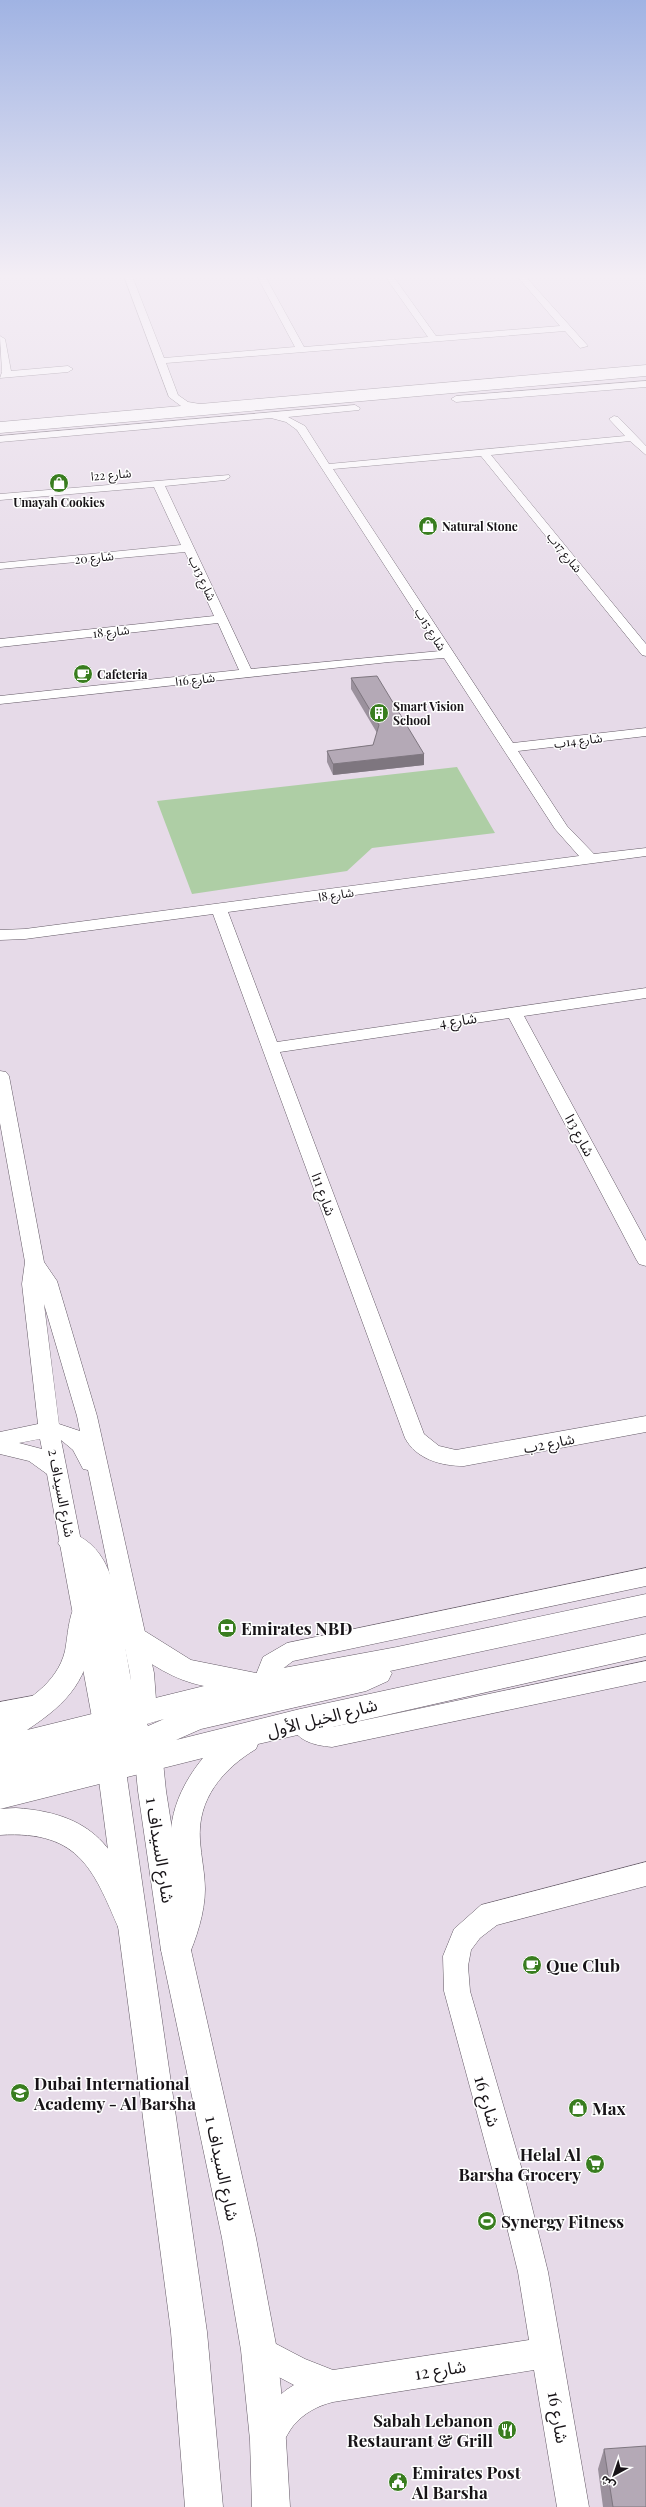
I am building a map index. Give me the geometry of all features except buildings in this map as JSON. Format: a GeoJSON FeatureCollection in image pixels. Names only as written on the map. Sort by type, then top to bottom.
{"type":"FeatureCollection","features":[{"type":"Feature","properties":{"kind":"street"},"geometry":{"type":"LineString","coordinates":[[172,393],[174,397],[190,405],[211,407]]}},
{"type":"Feature","properties":{"kind":"street"},"geometry":{"type":"LineString","coordinates":[[0,425],[388,393]]}},
{"type":"Feature","properties":{"kind":"street"},"geometry":{"type":"LineString","coordinates":[[0,429],[391,393]]}},
{"type":"Feature","properties":{"kind":"street"},"geometry":{"type":"LineString","coordinates":[[0,439],[322,411],[498,393]]}},
{"type":"Feature","properties":{"kind":"street"},"geometry":{"type":"LineString","coordinates":[[0,435],[222,415],[516,393]]}},
{"type":"Feature","properties":{"kind":"street"},"geometry":{"type":"LineString","coordinates":[[156,412],[171,404],[174,397]]}},
{"type":"Feature","properties":{"kind":"street"},"geometry":{"type":"LineString","coordinates":[[301,428],[302,417],[322,411]]}},
{"type":"Feature","properties":{"kind":"street"},"geometry":{"type":"LineString","coordinates":[[222,415],[258,416]]}},
{"type":"Feature","properties":{"kind":"street","name":"شارع 15ب"},"geometry":{"type":"LineString","coordinates":[[258,416],[284,418],[301,428],[562,829],[567,845],[584,860]]}},
{"type":"Feature","properties":{"kind":"street"},"geometry":{"type":"LineString","coordinates":[[614,419],[646,452]]}},
{"type":"Feature","properties":{"kind":"street"},"geometry":{"type":"LineString","coordinates":[[326,467],[633,438]]}},
{"type":"Feature","properties":{"kind":"street","name":"شارع 17ب"},"geometry":{"type":"LineString","coordinates":[[484,453],[646,652]]}},
{"type":"Feature","properties":{"kind":"street","name":"شارع 22ا"},"geometry":{"type":"LineString","coordinates":[[0,497],[225,477]]}},
{"type":"Feature","properties":{"kind":"street","name":"شارع 13ب"},"geometry":{"type":"LineString","coordinates":[[158,483],[247,673]]}},
{"type":"Feature","properties":{"kind":"street","name":"شارع 20"},"geometry":{"type":"LineString","coordinates":[[0,566],[189,548]]}},
{"type":"Feature","properties":{"kind":"street","name":"شارع 18"},"geometry":{"type":"LineString","coordinates":[[0,643],[222,619]]}},
{"type":"Feature","properties":{"kind":"street","name":"شارع 16ا"},"geometry":{"type":"LineString","coordinates":[[0,700],[445,651]]}},
{"type":"Feature","properties":{"kind":"street","name":"شارع 14ب"},"geometry":{"type":"LineString","coordinates":[[510,748],[646,732]]}},
{"type":"Feature","properties":{"kind":"street","name":"شارع 8ا"},"geometry":{"type":"LineString","coordinates":[[0,935],[25,934],[646,852]]}},
{"type":"Feature","properties":{"kind":"street","name":"شارع 11ا"},"geometry":{"type":"LineString","coordinates":[[219,909],[411,1430],[422,1446],[430,1452],[451,1459]]}},
{"type":"Feature","properties":{"kind":"street","name":"شارع 8ا"},"geometry":{"type":"LineString","coordinates":[[0,943],[25,934]]}},
{"type":"Feature","properties":{"kind":"street","name":"شارع 4"},"geometry":{"type":"LineString","coordinates":[[270,1048],[646,993]]}},
{"type":"Feature","properties":{"kind":"street","name":"شارع 13ا"},"geometry":{"type":"LineString","coordinates":[[514,1012],[646,1258]]}},
{"type":"Feature","properties":{"kind":"street","name":"شارع السيداف 2"},"geometry":{"type":"LineString","coordinates":[[0,1076],[35,1262],[32,1284],[49,1431],[56,1470],[85,1611],[127,1740]]}},
{"type":"Feature","properties":{"kind":"street","name":"شارع السيداف 2"},"geometry":{"type":"LineString","coordinates":[[35,1262],[48,1281],[87,1416],[98,1477],[142,1673],[127,1740]]}},
{"type":"Feature","properties":{"kind":"street","name":"شارع 2ب"},"geometry":{"type":"LineString","coordinates":[[451,1459],[476,1457],[646,1424]]}},
{"type":"Feature","properties":{"kind":"street"},"geometry":{"type":"LineString","coordinates":[[0,1440],[49,1431],[66,1434],[77,1439],[98,1477]]}},
{"type":"Feature","properties":{"kind":"street"},"geometry":{"type":"LineString","coordinates":[[0,1446],[36,1455],[56,1470]]}},
{"type":"Feature","properties":{"kind":"street"},"geometry":{"type":"LineString","coordinates":[[71,1543],[87,1556],[102,1585],[127,1740],[132,1926],[189,2332],[204,2507]]}},
{"type":"Feature","properties":{"kind":"street"},"geometry":{"type":"LineString","coordinates":[[134,1638],[167,1661],[187,1671],[262,1683],[271,1664],[287,1653],[646,1577]]}},
{"type":"Feature","properties":{"kind":"street","name":"شارع الخيل الأول"},"geometry":{"type":"LineString","coordinates":[[0,1796],[262,1683],[397,1658],[646,1604]]}},
{"type":"Feature","properties":{"kind":"street"},"geometry":{"type":"LineString","coordinates":[[0,1733],[50,1698],[70,1674],[76,1661],[85,1611]]}},
{"type":"Feature","properties":{"kind":"street","name":"شارع الخيل الأول"},"geometry":{"type":"LineString","coordinates":[[0,1749],[260,1733],[300,1721],[646,1645]]}},
{"type":"Feature","properties":{"kind":"street"},"geometry":{"type":"LineString","coordinates":[[0,1774],[127,1740],[198,1718],[366,1679],[388,1667],[397,1658]]}},
{"type":"Feature","properties":{"kind":"street"},"geometry":{"type":"LineString","coordinates":[[300,1721],[314,1734],[326,1738],[646,1671]]}},
{"type":"Feature","properties":{"kind":"street"},"geometry":{"type":"LineString","coordinates":[[0,1712],[40,1705]]}},
{"type":"Feature","properties":{"kind":"street"},"geometry":{"type":"LineString","coordinates":[[176,1950],[188,1906],[190,1890],[185,1833],[190,1804],[205,1776],[217,1762],[230,1751],[260,1733]]}},
{"type":"Feature","properties":{"kind":"street","name":"شارع السيداف 1"},"geometry":{"type":"LineString","coordinates":[[127,1740],[176,1950],[239,2238],[259,2350],[268,2440],[270,2507]]}},
{"type":"Feature","properties":{"kind":"street"},"geometry":{"type":"LineString","coordinates":[[0,1822],[28,1822],[46,1825],[62,1830],[88,1846],[108,1869],[132,1926]]}},
{"type":"Feature","properties":{"kind":"street","name":"شارع 16"},"geometry":{"type":"LineString","coordinates":[[573,2507],[533,2272],[512,2187],[457,1991],[453,1972],[455,1954],[463,1937],[475,1924],[490,1914],[646,1874]]}},
{"type":"Feature","properties":{"kind":"street"},"geometry":{"type":"LineString","coordinates":[[259,2350],[294,2370],[333,2386]]}},
{"type":"Feature","properties":{"kind":"street","name":"شارع 12"},"geometry":{"type":"LineString","coordinates":[[268,2440],[278,2419],[294,2402],[312,2391],[333,2386],[547,2353]]}},
{"type":"Feature","properties":{"kind":"green space"},"geometry":{"type":"Polygon","coordinates":[[[457,767],[495,833],[372,848],[347,871],[192,894],[157,801],[457,767]]]}},
{"type":"Feature","properties":{"kind":"place","name":"Umayah Cookies"},"geometry":{"type":"Point","coordinates":[59,483]}},
{"type":"Feature","properties":{"kind":"place","name":"Natural Stone"},"geometry":{"type":"Point","coordinates":[428,526]}},
{"type":"Feature","properties":{"kind":"place","name":"Cafeteria"},"geometry":{"type":"Point","coordinates":[83,674]}},
{"type":"Feature","properties":{"kind":"place","name":"Smart Vision School"},"geometry":{"type":"Point","coordinates":[379,713]}},
{"type":"Feature","properties":{"kind":"place","name":"Emirates NBD"},"geometry":{"type":"Point","coordinates":[227,1628]}},
{"type":"Feature","properties":{"kind":"place","name":"Que Club"},"geometry":{"type":"Point","coordinates":[532,1965]}},
{"type":"Feature","properties":{"kind":"place","name":"Dubai International Academy - Al Barsha"},"geometry":{"type":"Point","coordinates":[20,2093]}},
{"type":"Feature","properties":{"kind":"place","name":"Max"},"geometry":{"type":"Point","coordinates":[578,2108]}},
{"type":"Feature","properties":{"kind":"place","name":"Helal Al Barsha Grocery"},"geometry":{"type":"Point","coordinates":[595,2164]}},
{"type":"Feature","properties":{"kind":"place","name":"Synergy Fitness"},"geometry":{"type":"Point","coordinates":[487,2221]}},
{"type":"Feature","properties":{"kind":"place","name":"Sabah Lebanon Restaurant & Grill"},"geometry":{"type":"Point","coordinates":[507,2430]}},
{"type":"Feature","properties":{"kind":"place","name":"Emirates Post Al Barsha"},"geometry":{"type":"Point","coordinates":[398,2482]}}]}
